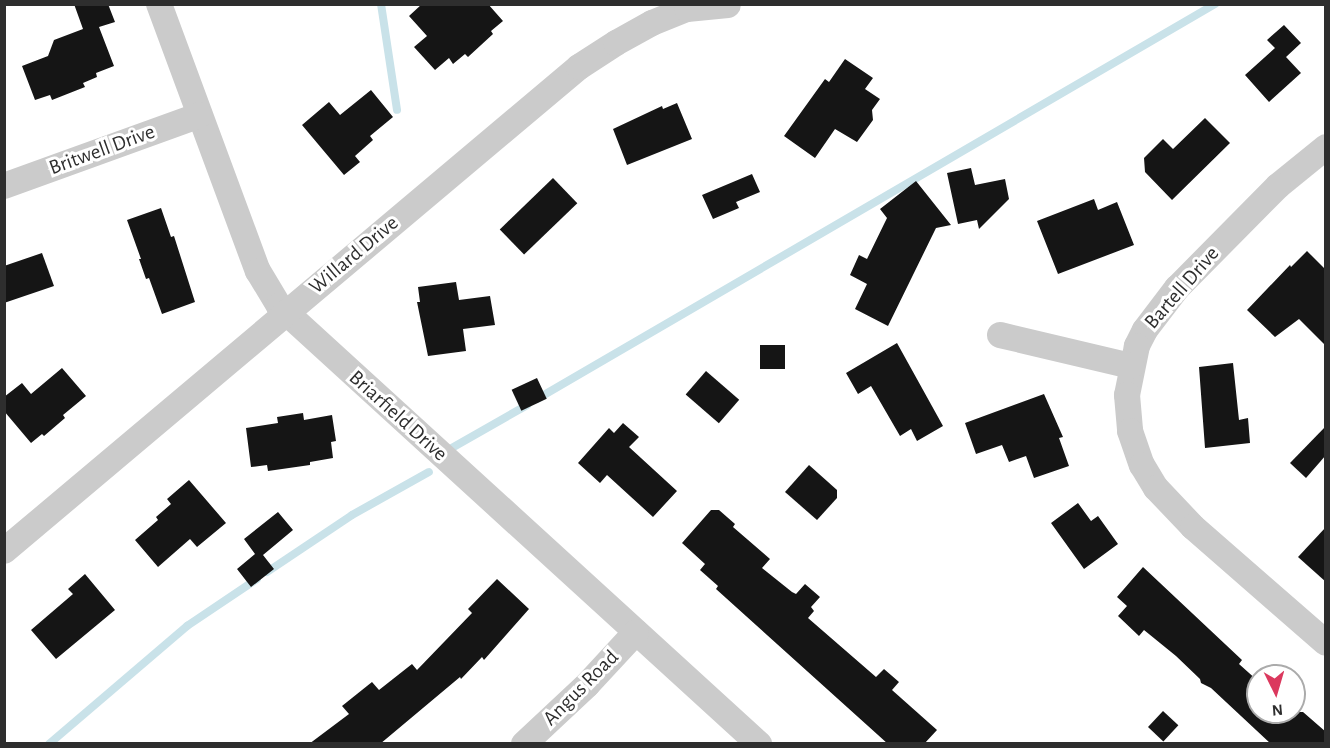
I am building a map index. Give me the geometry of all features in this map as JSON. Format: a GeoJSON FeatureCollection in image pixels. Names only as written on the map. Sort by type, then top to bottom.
{"type":"FeatureCollection","features":[{"type":"Feature","properties":{"kind":"street","name":"Briarfield Drive"},"geometry":{"type":"LineString","coordinates":[[159,4],[258,271],[279,306],[759,744]]}},
{"type":"Feature","properties":{"kind":"street","name":"Willard Drive"},"geometry":{"type":"LineString","coordinates":[[4,551],[579,67],[652,23],[687,9],[728,5]]}},
{"type":"Feature","properties":{"kind":"street","name":"Britwell Drive"},"geometry":{"type":"LineString","coordinates":[[4,186],[200,115]]}},
{"type":"Feature","properties":{"kind":"street","name":"Bartell Drive"},"geometry":{"type":"LineString","coordinates":[[1326,147],[1278,186],[1177,288],[1145,330],[1131,366],[1127,395],[1130,431],[1142,465],[1156,488],[1193,527],[1326,643]]}},
{"type":"Feature","properties":{"kind":"street"},"geometry":{"type":"LineString","coordinates":[[1000,335],[1131,366]]}},
{"type":"Feature","properties":{"kind":"street","name":"Angus Road"},"geometry":{"type":"LineString","coordinates":[[524,744],[587,685],[636,632]]}},
{"type":"Feature","properties":{"kind":"building"},"geometry":{"type":"Polygon","coordinates":[[[74,4],[108,4],[115,22],[99,27],[114,66],[96,73],[97,77],[83,83],[85,87],[52,100],[50,95],[35,100],[22,66],[48,56],[54,40],[83,29],[74,4]]]}},
{"type":"Feature","properties":{"kind":"building"},"geometry":{"type":"Polygon","coordinates":[[[422,4],[488,4],[503,21],[491,31],[493,34],[468,57],[465,54],[453,64],[449,58],[435,70],[414,47],[427,36],[409,16],[422,4]]]}},
{"type":"Feature","properties":{"kind":"building"},"geometry":{"type":"Polygon","coordinates":[[[1284,25],[1301,43],[1286,57],[1301,73],[1269,102],[1245,75],[1275,48],[1267,40],[1284,25]]]}},
{"type":"Feature","properties":{"kind":"building"},"geometry":{"type":"Polygon","coordinates":[[[845,59],[873,78],[865,89],[880,99],[872,110],[873,120],[857,142],[835,129],[815,158],[784,136],[825,79],[829,82],[845,59]]]}},
{"type":"Feature","properties":{"kind":"building"},"geometry":{"type":"Polygon","coordinates":[[[371,90],[393,117],[370,136],[373,140],[355,156],[360,162],[344,175],[302,125],[329,102],[340,115],[371,90]]]}},
{"type":"Feature","properties":{"kind":"building"},"geometry":{"type":"Polygon","coordinates":[[[677,103],[692,139],[627,165],[613,129],[662,106],[663,109],[677,103]]]}},
{"type":"Feature","properties":{"kind":"building"},"geometry":{"type":"Polygon","coordinates":[[[1205,118],[1230,143],[1172,200],[1145,172],[1144,158],[1163,139],[1173,149],[1205,118]]]}},
{"type":"Feature","properties":{"kind":"building"},"geometry":{"type":"Polygon","coordinates":[[[971,168],[975,185],[1005,179],[1009,199],[979,229],[977,220],[958,224],[947,173],[971,168]]]}},
{"type":"Feature","properties":{"kind":"building"},"geometry":{"type":"Polygon","coordinates":[[[752,174],[760,192],[736,202],[739,208],[713,219],[702,195],[752,174]]]}},
{"type":"Feature","properties":{"kind":"building"},"geometry":{"type":"Polygon","coordinates":[[[553,178],[577,203],[524,255],[500,229],[553,178]]]}},
{"type":"Feature","properties":{"kind":"building"},"geometry":{"type":"Polygon","coordinates":[[[916,181],[951,225],[936,228],[888,326],[855,309],[867,284],[850,275],[859,255],[867,259],[887,218],[880,209],[916,181]]]}},
{"type":"Feature","properties":{"kind":"building"},"geometry":{"type":"Polygon","coordinates":[[[1094,199],[1098,210],[1117,202],[1134,245],[1058,274],[1037,221],[1094,199]]]}},
{"type":"Feature","properties":{"kind":"building"},"geometry":{"type":"Polygon","coordinates":[[[161,208],[171,237],[174,236],[195,302],[162,314],[149,278],[146,279],[127,220],[161,208]]]}},
{"type":"Feature","properties":{"kind":"building"},"geometry":{"type":"Polygon","coordinates":[[[1307,251],[1326,270],[1326,346],[1299,319],[1275,337],[1247,310],[1290,265],[1291,267],[1307,251]]]}},
{"type":"Feature","properties":{"kind":"building"},"geometry":{"type":"Polygon","coordinates":[[[42,253],[54,286],[4,303],[4,266],[42,253]]]}},
{"type":"Feature","properties":{"kind":"building"},"geometry":{"type":"Polygon","coordinates":[[[456,282],[459,300],[490,296],[495,325],[463,329],[466,351],[428,356],[417,302],[420,302],[418,287],[456,282]]]}},
{"type":"Feature","properties":{"kind":"building"},"geometry":{"type":"Polygon","coordinates":[[[897,343],[943,426],[917,441],[911,429],[900,436],[871,386],[858,394],[846,373],[897,343]]]}},
{"type":"Feature","properties":{"kind":"building"},"geometry":{"type":"Polygon","coordinates":[[[760,345],[785,345],[785,369],[760,369],[760,345]]]}},
{"type":"Feature","properties":{"kind":"building"},"geometry":{"type":"Polygon","coordinates":[[[1233,363],[1239,420],[1248,418],[1250,443],[1205,448],[1199,367],[1233,363]]]}},
{"type":"Feature","properties":{"kind":"building"},"geometry":{"type":"Polygon","coordinates":[[[62,368],[86,396],[63,415],[65,418],[44,436],[42,434],[31,443],[4,411],[4,397],[22,383],[31,394],[62,368]]]}},
{"type":"Feature","properties":{"kind":"building"},"geometry":{"type":"Polygon","coordinates":[[[706,371],[739,400],[719,423],[686,394],[706,371]]]}},
{"type":"Feature","properties":{"kind":"building"},"geometry":{"type":"Polygon","coordinates":[[[537,378],[547,399],[521,411],[512,390],[537,378]]]}},
{"type":"Feature","properties":{"kind":"building"},"geometry":{"type":"Polygon","coordinates":[[[1044,394],[1063,437],[1059,438],[1069,466],[1034,478],[1026,456],[1009,462],[1002,445],[976,454],[965,423],[1044,394]]]}},
{"type":"Feature","properties":{"kind":"building"},"geometry":{"type":"Polygon","coordinates":[[[303,413],[304,420],[332,415],[336,441],[331,442],[333,458],[310,462],[310,465],[268,471],[267,465],[251,467],[246,428],[278,423],[277,417],[303,413]]]}},
{"type":"Feature","properties":{"kind":"building"},"geometry":{"type":"Polygon","coordinates":[[[623,423],[639,437],[629,447],[677,491],[653,517],[607,475],[600,483],[578,463],[609,428],[614,433],[623,423]]]}},
{"type":"Feature","properties":{"kind":"building"},"geometry":{"type":"Polygon","coordinates":[[[1326,426],[1326,455],[1306,478],[1290,463],[1326,426]]]}},
{"type":"Feature","properties":{"kind":"building"},"geometry":{"type":"Polygon","coordinates":[[[809,465],[837,490],[837,498],[817,520],[785,492],[809,465]]]}},
{"type":"Feature","properties":{"kind":"building"},"geometry":{"type":"Polygon","coordinates":[[[189,480],[226,523],[197,547],[190,539],[158,567],[135,540],[158,520],[156,517],[171,504],[167,499],[189,480]]]}},
{"type":"Feature","properties":{"kind":"building"},"geometry":{"type":"Polygon","coordinates":[[[1078,503],[1091,521],[1098,516],[1118,544],[1084,569],[1051,523],[1078,503]]]}},
{"type":"Feature","properties":{"kind":"building"},"geometry":{"type":"Polygon","coordinates":[[[711,510],[719,510],[735,524],[733,527],[770,559],[762,568],[792,592],[796,594],[805,584],[820,597],[811,607],[814,611],[808,618],[876,677],[884,669],[899,682],[892,690],[937,730],[924,744],[888,744],[716,589],[718,586],[700,570],[705,564],[682,543],[711,510]]]}},
{"type":"Feature","properties":{"kind":"building"},"geometry":{"type":"Polygon","coordinates":[[[278,512],[293,530],[263,555],[274,569],[251,587],[237,569],[255,554],[244,539],[278,512]]]}},
{"type":"Feature","properties":{"kind":"building"},"geometry":{"type":"Polygon","coordinates":[[[1326,527],[1326,582],[1298,557],[1326,527]]]}},
{"type":"Feature","properties":{"kind":"building"},"geometry":{"type":"Polygon","coordinates":[[[1143,567],[1242,660],[1239,664],[1246,670],[1246,721],[1211,688],[1201,683],[1200,679],[1176,656],[1144,630],[1139,636],[1118,616],[1127,606],[1117,597],[1143,567]]]}},
{"type":"Feature","properties":{"kind":"building"},"geometry":{"type":"Polygon","coordinates":[[[85,574],[115,610],[56,659],[31,630],[73,594],[68,589],[85,574]]]}},
{"type":"Feature","properties":{"kind":"building"},"geometry":{"type":"Polygon","coordinates":[[[497,579],[529,609],[484,660],[482,657],[461,679],[460,677],[380,744],[309,744],[349,714],[342,706],[372,682],[379,690],[412,664],[417,670],[472,613],[468,609],[497,579]]]}},
{"type":"Feature","properties":{"kind":"building"},"geometry":{"type":"Polygon","coordinates":[[[1163,711],[1178,725],[1163,741],[1148,727],[1163,711]]]}},
{"type":"Feature","properties":{"kind":"building"},"geometry":{"type":"Polygon","coordinates":[[[1306,715],[1326,732],[1326,744],[1271,744],[1250,724],[1306,724],[1306,715]]]}},
{"type":"Feature","properties":{"kind":"waterway"},"geometry":{"type":"LineString","coordinates":[[381,4],[397,110]]}},
{"type":"Feature","properties":{"kind":"waterway"},"geometry":{"type":"LineString","coordinates":[[537,399],[1215,4]]}},
{"type":"Feature","properties":{"kind":"waterway"},"geometry":{"type":"LineString","coordinates":[[450,449],[527,405]]}},
{"type":"Feature","properties":{"kind":"waterway"},"geometry":{"type":"LineString","coordinates":[[267,572],[352,515],[429,472]]}},
{"type":"Feature","properties":{"kind":"waterway"},"geometry":{"type":"LineString","coordinates":[[49,744],[187,626],[257,579]]}}]}
